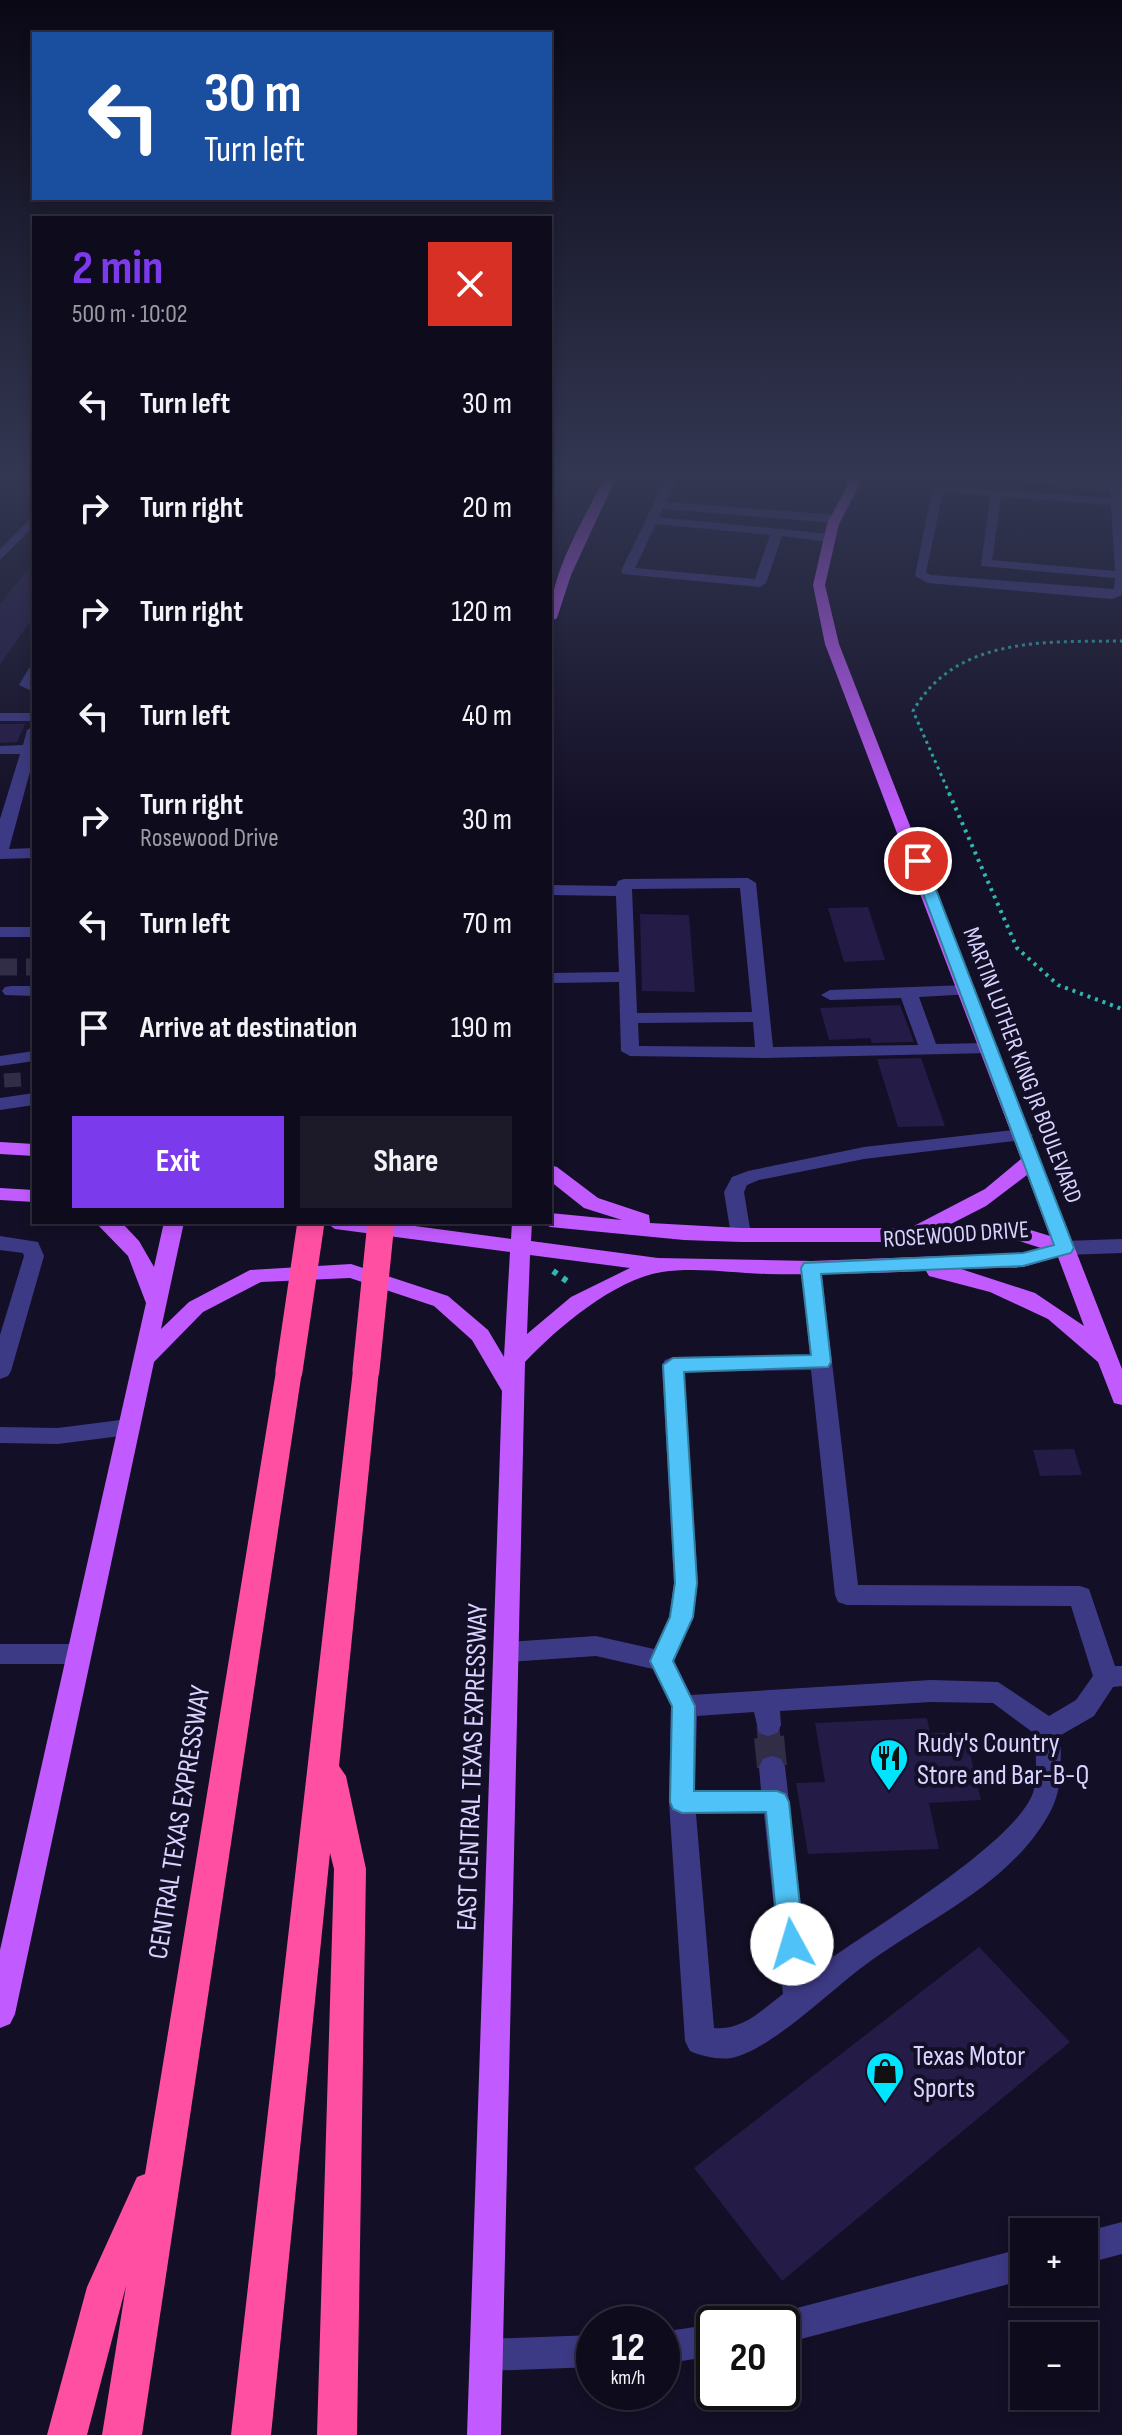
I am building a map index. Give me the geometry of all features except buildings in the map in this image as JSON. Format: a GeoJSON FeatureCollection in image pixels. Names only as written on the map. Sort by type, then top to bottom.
{"type":"FeatureCollection","features":[{"type":"Feature","properties":{"kind":"highway","name":"CENTRAL TEXAS EXPRESSWAY"},"geometry":{"type":"LineString","coordinates":[[122,2435],[311,1224]]}},
{"type":"Feature","properties":{"kind":"highway"},"geometry":{"type":"LineString","coordinates":[[251,2435],[381,1224]]}},
{"type":"Feature","properties":{"kind":"highway"},"geometry":{"type":"LineString","coordinates":[[326,1756],[350,1869],[337,2435]]}},
{"type":"Feature","properties":{"kind":"highway"},"geometry":{"type":"LineString","coordinates":[[67,2435],[106,2287],[163,2162]]}},
{"type":"Feature","properties":{"kind":"main road","name":"MARTIN LUTHER KING JR BOULEVARD"},"geometry":{"type":"LineString","coordinates":[[821,594],[832,644],[1122,1397]]}},
{"type":"Feature","properties":{"kind":"main road"},"geometry":{"type":"LineString","coordinates":[[0,1148],[32,1150]]}},
{"type":"Feature","properties":{"kind":"main road"},"geometry":{"type":"LineString","coordinates":[[912,1234],[967,1210],[1008,1184],[1031,1160]]}},
{"type":"Feature","properties":{"kind":"main road"},"geometry":{"type":"LineString","coordinates":[[552,1173],[591,1203],[684,1233]]}},
{"type":"Feature","properties":{"kind":"main road"},"geometry":{"type":"LineString","coordinates":[[0,1194],[32,1196]]}},
{"type":"Feature","properties":{"kind":"main road","name":"ROSEWOOD DRIVE"},"geometry":{"type":"LineString","coordinates":[[552,1220],[684,1233],[741,1235],[1011,1231],[1064,1248]]}},
{"type":"Feature","properties":{"kind":"main road"},"geometry":{"type":"LineString","coordinates":[[107,1224],[131,1243],[141,1258],[156,1304]]}},
{"type":"Feature","properties":{"kind":"main road"},"geometry":{"type":"LineString","coordinates":[[0,2014],[174,1224]]}},
{"type":"Feature","properties":{"kind":"main road","name":"ROSEWOOD DRIVE"},"geometry":{"type":"LineString","coordinates":[[366,1224],[520,1234],[658,1265],[811,1268],[1023,1260],[1064,1248]]}},
{"type":"Feature","properties":{"kind":"main road","name":"EAST CENTRAL TEXAS EXPRESSWAY"},"geometry":{"type":"LineString","coordinates":[[484,2435],[520,1234]]}},
{"type":"Feature","properties":{"kind":"main road"},"geometry":{"type":"LineString","coordinates":[[905,1264],[980,1279],[1021,1295],[1055,1314],[1107,1358]]}},
{"type":"Feature","properties":{"kind":"main road"},"geometry":{"type":"LineString","coordinates":[[516,1358],[548,1323],[586,1295],[658,1265]]}},
{"type":"Feature","properties":{"kind":"main road"},"geometry":{"type":"LineString","coordinates":[[144,1359],[196,1307],[257,1275],[351,1271],[441,1301],[480,1335],[513,1391]]}},
{"type":"Feature","properties":{"kind":"street"},"geometry":{"type":"LineString","coordinates":[[0,717],[32,717]]}},
{"type":"Feature","properties":{"kind":"street"},"geometry":{"type":"LineString","coordinates":[[32,738],[4,824],[0,852],[32,853]]}},
{"type":"Feature","properties":{"kind":"street"},"geometry":{"type":"LineString","coordinates":[[0,750],[29,749]]}},
{"type":"Feature","properties":{"kind":"street"},"geometry":{"type":"LineString","coordinates":[[0,783],[20,782]]}},
{"type":"Feature","properties":{"kind":"street"},"geometry":{"type":"LineString","coordinates":[[765,1053],[748,883],[624,884],[630,1051],[765,1053],[990,1048]]}},
{"type":"Feature","properties":{"kind":"street"},"geometry":{"type":"LineString","coordinates":[[552,890],[624,891]]}},
{"type":"Feature","properties":{"kind":"street"},"geometry":{"type":"LineString","coordinates":[[0,932],[32,932]]}},
{"type":"Feature","properties":{"kind":"street"},"geometry":{"type":"LineString","coordinates":[[552,978],[627,977]]}},
{"type":"Feature","properties":{"kind":"street"},"geometry":{"type":"LineString","coordinates":[[830,995],[967,990]]}},
{"type":"Feature","properties":{"kind":"street"},"geometry":{"type":"LineString","coordinates":[[11,991],[32,991]]}},
{"type":"Feature","properties":{"kind":"street"},"geometry":{"type":"LineString","coordinates":[[908,992],[929,1050]]}},
{"type":"Feature","properties":{"kind":"street"},"geometry":{"type":"LineString","coordinates":[[629,1018],[761,1017]]}},
{"type":"Feature","properties":{"kind":"street"},"geometry":{"type":"LineString","coordinates":[[32,1058],[8,1081],[32,1098]]}},
{"type":"Feature","properties":{"kind":"street"},"geometry":{"type":"LineString","coordinates":[[741,1235],[734,1192],[739,1181],[755,1175],[864,1153],[1023,1135]]}},
{"type":"Feature","properties":{"kind":"street"},"geometry":{"type":"LineString","coordinates":[[0,1243],[31,1247],[34,1256],[0,1371]]}},
{"type":"Feature","properties":{"kind":"street"},"geometry":{"type":"LineString","coordinates":[[1064,1248],[1122,1246]]}},
{"type":"Feature","properties":{"kind":"street"},"geometry":{"type":"LineString","coordinates":[[811,1268],[847,1595],[1080,1596],[1114,1677],[1085,1708],[1048,1729]]}},
{"type":"Feature","properties":{"kind":"street"},"geometry":{"type":"LineString","coordinates":[[661,1661],[681,1617],[686,1583],[673,1365],[821,1362]]}},
{"type":"Feature","properties":{"kind":"street"},"geometry":{"type":"LineString","coordinates":[[0,1435],[58,1436],[128,1427]]}},
{"type":"Feature","properties":{"kind":"street"},"geometry":{"type":"LineString","coordinates":[[507,1652],[596,1646],[661,1661],[684,1706],[682,1802],[700,2041],[730,2044],[759,2030],[856,1955],[987,1866],[1024,1829],[1047,1793],[1048,1729]]}},
{"type":"Feature","properties":{"kind":"street"},"geometry":{"type":"LineString","coordinates":[[0,1654],[79,1654]]}},
{"type":"Feature","properties":{"kind":"street"},"geometry":{"type":"LineString","coordinates":[[684,1706],[767,1713],[931,1691],[998,1693],[1048,1729]]}},
{"type":"Feature","properties":{"kind":"street"},"geometry":{"type":"LineString","coordinates":[[772,1767],[798,2000]]}},
{"type":"Feature","properties":{"kind":"street"},"geometry":{"type":"LineString","coordinates":[[682,1802],[777,1802]]}},
{"type":"Feature","properties":{"kind":"street"},"geometry":{"type":"LineString","coordinates":[[1098,2244],[1122,2238]]}},
{"type":"Feature","properties":{"kind":"street"},"geometry":{"type":"LineString","coordinates":[[800,2323],[1010,2268]]}},
{"type":"Feature","properties":{"kind":"street"},"geometry":{"type":"LineString","coordinates":[[486,2355],[576,2352]]}},
{"type":"Feature","properties":{"kind":"path"},"geometry":{"type":"LineString","coordinates":[[1122,641],[1016,646],[960,661],[929,685],[913,711],[1017,948],[1058,985],[1122,1009]]}},
{"type":"Feature","properties":{"kind":"path"},"geometry":{"type":"LineString","coordinates":[[545,1271],[554,1271],[577,1288]]}},
{"type":"Feature","properties":{"kind":"tunnel"},"geometry":{"type":"LineString","coordinates":[[0,967],[32,967]]}},
{"type":"Feature","properties":{"kind":"tunnel"},"geometry":{"type":"LineString","coordinates":[[12,1073],[13,1087]]}},
{"type":"Feature","properties":{"kind":"tunnel"},"geometry":{"type":"LineString","coordinates":[[768,1725],[769,1739]]}},
{"type":"Feature","properties":{"kind":"tunnel"},"geometry":{"type":"LineString","coordinates":[[769,1737],[772,1767]]}},
{"type":"Feature","properties":{"kind":"place","name":"Rudy's Country Store and Bar-B-Q"},"geometry":{"type":"Point","coordinates":[889,1792]}},
{"type":"Feature","properties":{"kind":"place","name":"Texas Motor Sports"},"geometry":{"type":"Point","coordinates":[885,2105]}},
{"type":"Feature","properties":{"kind":"route"},"geometry":{"type":"LineString","coordinates":[[792,1944],[777,1802],[682,1802],[684,1706],[661,1661],[681,1617],[686,1583],[673,1365],[821,1362],[811,1268],[1023,1260],[1064,1248],[918,861]]}}]}
